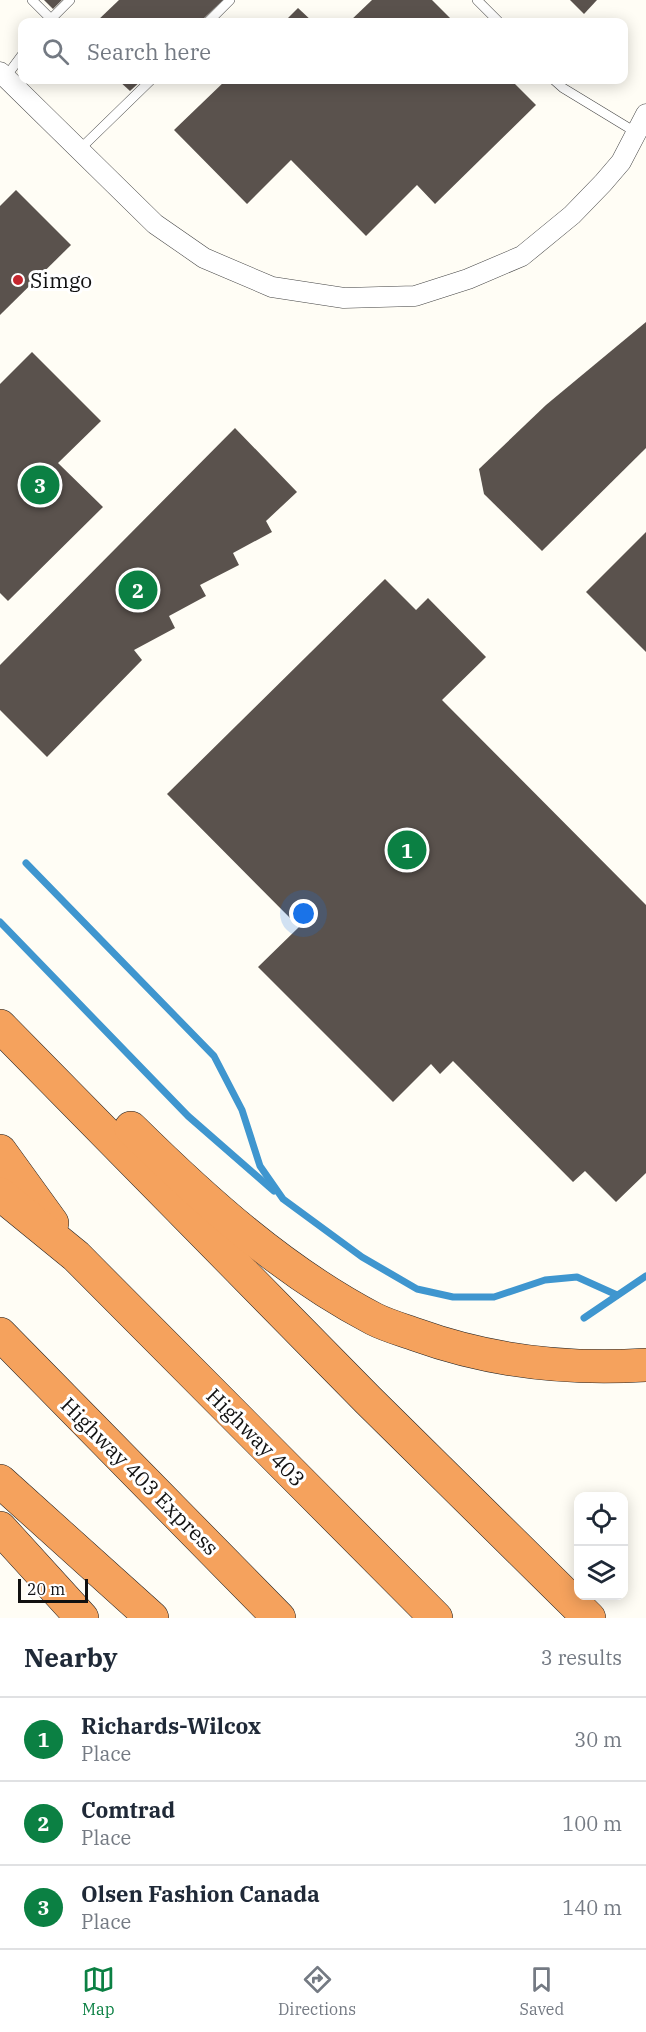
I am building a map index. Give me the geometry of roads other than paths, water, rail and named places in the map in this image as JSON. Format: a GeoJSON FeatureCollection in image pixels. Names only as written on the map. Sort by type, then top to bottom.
{"type":"FeatureCollection","features":[{"type":"Feature","properties":{"kind":"highway"},"geometry":{"type":"LineString","coordinates":[[0,1010],[31,1028],[166,1163],[234,1224],[307,1279],[376,1320],[460,1350],[532,1364],[599,1368],[646,1365]]}},
{"type":"Feature","properties":{"kind":"highway"},"geometry":{"type":"LineString","coordinates":[[0,1026],[368,1400],[589,1618]]}},
{"type":"Feature","properties":{"kind":"highway"},"geometry":{"type":"LineString","coordinates":[[0,1151],[76,1256]]}},
{"type":"Feature","properties":{"kind":"highway"},"geometry":{"type":"LineString","coordinates":[[0,1194],[76,1256]]}},
{"type":"Feature","properties":{"kind":"highway","name":"Highway 403"},"geometry":{"type":"LineString","coordinates":[[76,1256],[436,1618]]}},
{"type":"Feature","properties":{"kind":"highway","name":"Highway 403 Express"},"geometry":{"type":"LineString","coordinates":[[0,1334],[279,1618]]}},
{"type":"Feature","properties":{"kind":"highway"},"geometry":{"type":"LineString","coordinates":[[0,1481],[152,1618]]}},
{"type":"Feature","properties":{"kind":"highway"},"geometry":{"type":"LineString","coordinates":[[0,1528],[82,1618]]}},
{"type":"Feature","properties":{"kind":"street"},"geometry":{"type":"LineString","coordinates":[[3,75],[154,225],[204,258],[272,287],[344,298],[414,296],[468,279],[522,256],[572,215],[621,162],[646,114]]}},
{"type":"Feature","properties":{"kind":"lane"},"geometry":{"type":"LineString","coordinates":[[32,0],[47,18]]}},
{"type":"Feature","properties":{"kind":"lane"},"geometry":{"type":"LineString","coordinates":[[52,18],[70,0]]}},
{"type":"Feature","properties":{"kind":"lane"},"geometry":{"type":"LineString","coordinates":[[212,18],[230,0]]}},
{"type":"Feature","properties":{"kind":"lane"},"geometry":{"type":"LineString","coordinates":[[477,0],[495,18]]}},
{"type":"Feature","properties":{"kind":"lane"},"geometry":{"type":"LineString","coordinates":[[3,75],[18,59]]}},
{"type":"Feature","properties":{"kind":"lane"},"geometry":{"type":"LineString","coordinates":[[78,151],[147,84]]}},
{"type":"Feature","properties":{"kind":"lane"},"geometry":{"type":"LineString","coordinates":[[558,84],[637,133]]}},
{"type":"Feature","properties":{"kind":"waterway"},"geometry":{"type":"LineString","coordinates":[[26,863],[214,1056],[242,1110],[260,1166],[283,1199],[362,1257],[417,1289],[453,1297],[494,1297],[545,1280],[577,1277],[617,1295]]}},
{"type":"Feature","properties":{"kind":"waterway"},"geometry":{"type":"LineString","coordinates":[[0,922],[188,1116],[274,1191]]}},
{"type":"Feature","properties":{"kind":"waterway"},"geometry":{"type":"LineString","coordinates":[[584,1318],[646,1276]]}},
{"type":"Feature","properties":{"kind":"place","name":"Simgo"},"geometry":{"type":"Point","coordinates":[18,280]}},
{"type":"Feature","properties":{"kind":"place","name":"Olsen Fashion Canada"},"geometry":{"type":"Point","coordinates":[40,485]}},
{"type":"Feature","properties":{"kind":"place","name":"Comtrad"},"geometry":{"type":"Point","coordinates":[138,590]}},
{"type":"Feature","properties":{"kind":"place","name":"Richards-Wilcox"},"geometry":{"type":"Point","coordinates":[407,850]}}]}
